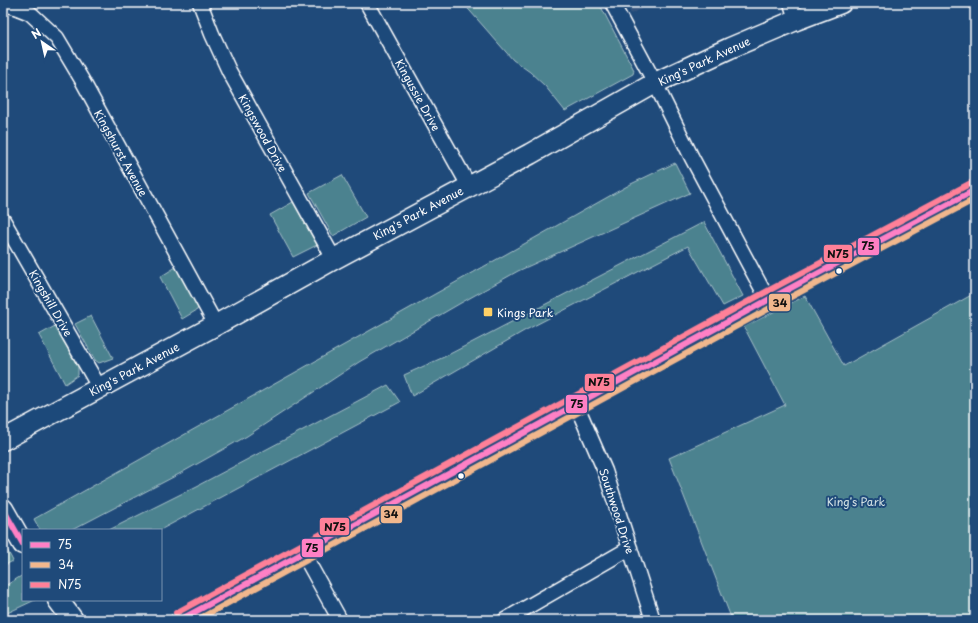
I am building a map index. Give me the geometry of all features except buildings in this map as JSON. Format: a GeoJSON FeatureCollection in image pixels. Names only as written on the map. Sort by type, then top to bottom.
{"type":"FeatureCollection","features":[{"type":"Feature","properties":{"kind":"main road","name":"King's Park Avenue"},"geometry":{"type":"LineString","coordinates":[[3,440],[216,325],[334,259],[530,154],[655,83],[730,48],[793,12],[841,3]]}},
{"type":"Feature","properties":{"kind":"main road"},"geometry":{"type":"LineString","coordinates":[[3,509],[22,542]]}},
{"type":"Feature","properties":{"kind":"main road"},"geometry":{"type":"LineString","coordinates":[[59,601],[73,620]]}},
{"type":"Feature","properties":{"kind":"street","name":"Kingswood Drive"},"geometry":{"type":"LineString","coordinates":[[200,3],[229,71],[334,259]]}},
{"type":"Feature","properties":{"kind":"street","name":"Kingussie Drive"},"geometry":{"type":"LineString","coordinates":[[367,3],[469,186]]}},
{"type":"Feature","properties":{"kind":"street"},"geometry":{"type":"LineString","coordinates":[[612,3],[655,83],[692,158],[768,300]]}},
{"type":"Feature","properties":{"kind":"street","name":"Kingshurst Avenue"},"geometry":{"type":"LineString","coordinates":[[3,4],[30,13],[57,38],[216,325]]}},
{"type":"Feature","properties":{"kind":"street"},"geometry":{"type":"LineString","coordinates":[[180,620],[768,300],[975,190]]}},
{"type":"Feature","properties":{"kind":"street","name":"Kingshill Drive"},"geometry":{"type":"LineString","coordinates":[[3,220],[99,387]]}},
{"type":"Feature","properties":{"kind":"street","name":"Southwood Drive"},"geometry":{"type":"LineString","coordinates":[[576,404],[605,471],[653,620]]}},
{"type":"Feature","properties":{"kind":"street"},"geometry":{"type":"LineString","coordinates":[[505,620],[630,548]]}},
{"type":"Feature","properties":{"kind":"street"},"geometry":{"type":"LineString","coordinates":[[303,553],[340,620]]}},
{"type":"Feature","properties":{"kind":"shaded area"},"geometry":{"type":"Polygon","coordinates":[[[626,3],[654,3],[631,14],[626,3]]]}},
{"type":"Feature","properties":{"kind":"green space"},"geometry":{"type":"Polygon","coordinates":[[[463,3],[599,3],[634,70],[633,74],[565,111],[545,86],[530,72],[513,60],[463,3]]]}},
{"type":"Feature","properties":{"kind":"green space"},"geometry":{"type":"Polygon","coordinates":[[[675,163],[690,193],[518,271],[359,362],[247,436],[181,473],[74,529],[39,529],[34,519],[631,184],[675,163]]]}},
{"type":"Feature","properties":{"kind":"green space"},"geometry":{"type":"Polygon","coordinates":[[[342,175],[366,217],[333,236],[309,193],[342,175]]]}},
{"type":"Feature","properties":{"kind":"green space"},"geometry":{"type":"Polygon","coordinates":[[[293,202],[317,245],[293,257],[270,215],[293,202]]]}},
{"type":"Feature","properties":{"kind":"green space"},"geometry":{"type":"Polygon","coordinates":[[[704,222],[743,296],[723,306],[688,246],[524,331],[412,396],[404,375],[444,357],[704,222]]]}},
{"type":"Feature","properties":{"kind":"green space"},"geometry":{"type":"Polygon","coordinates":[[[176,267],[198,307],[197,310],[182,319],[160,277],[176,267]]]}},
{"type":"Feature","properties":{"kind":"green space","name":"King's Park"},"geometry":{"type":"Polygon","coordinates":[[[975,293],[975,620],[732,620],[669,458],[785,405],[744,327],[805,296],[844,366],[975,293]]]}},
{"type":"Feature","properties":{"kind":"green space"},"geometry":{"type":"Polygon","coordinates":[[[91,316],[113,358],[99,363],[95,360],[75,324],[91,316]]]}},
{"type":"Feature","properties":{"kind":"green space"},"geometry":{"type":"Polygon","coordinates":[[[55,326],[78,367],[78,375],[65,384],[39,335],[55,326]]]}},
{"type":"Feature","properties":{"kind":"green space"},"geometry":{"type":"Polygon","coordinates":[[[388,385],[400,402],[162,529],[111,529],[197,486],[388,385]]]}},
{"type":"Feature","properties":{"kind":"green space"},"geometry":{"type":"Polygon","coordinates":[[[3,542],[13,561],[3,566],[3,542]]]}},
{"type":"Feature","properties":{"kind":"green space"},"geometry":{"type":"Polygon","coordinates":[[[22,576],[22,601],[33,601],[3,615],[3,587],[22,576]]]}},
{"type":"Feature","properties":{"kind":"transit line","name":"N75"},"geometry":{"type":"LineString","coordinates":[[176,613],[764,293],[971,183]]}},
{"type":"Feature","properties":{"kind":"transit line","name":"75"},"geometry":{"type":"LineString","coordinates":[[180,620],[768,300],[975,190]]}},
{"type":"Feature","properties":{"kind":"transit line","name":"34"},"geometry":{"type":"LineString","coordinates":[[197,620],[772,307],[975,199]]}},
{"type":"Feature","properties":{"kind":"transit line","name":"75"},"geometry":{"type":"LineString","coordinates":[[3,509],[22,542]]}},
{"type":"Feature","properties":{"kind":"place","name":"Kings Park"},"geometry":{"type":"Point","coordinates":[488,312]}}]}
